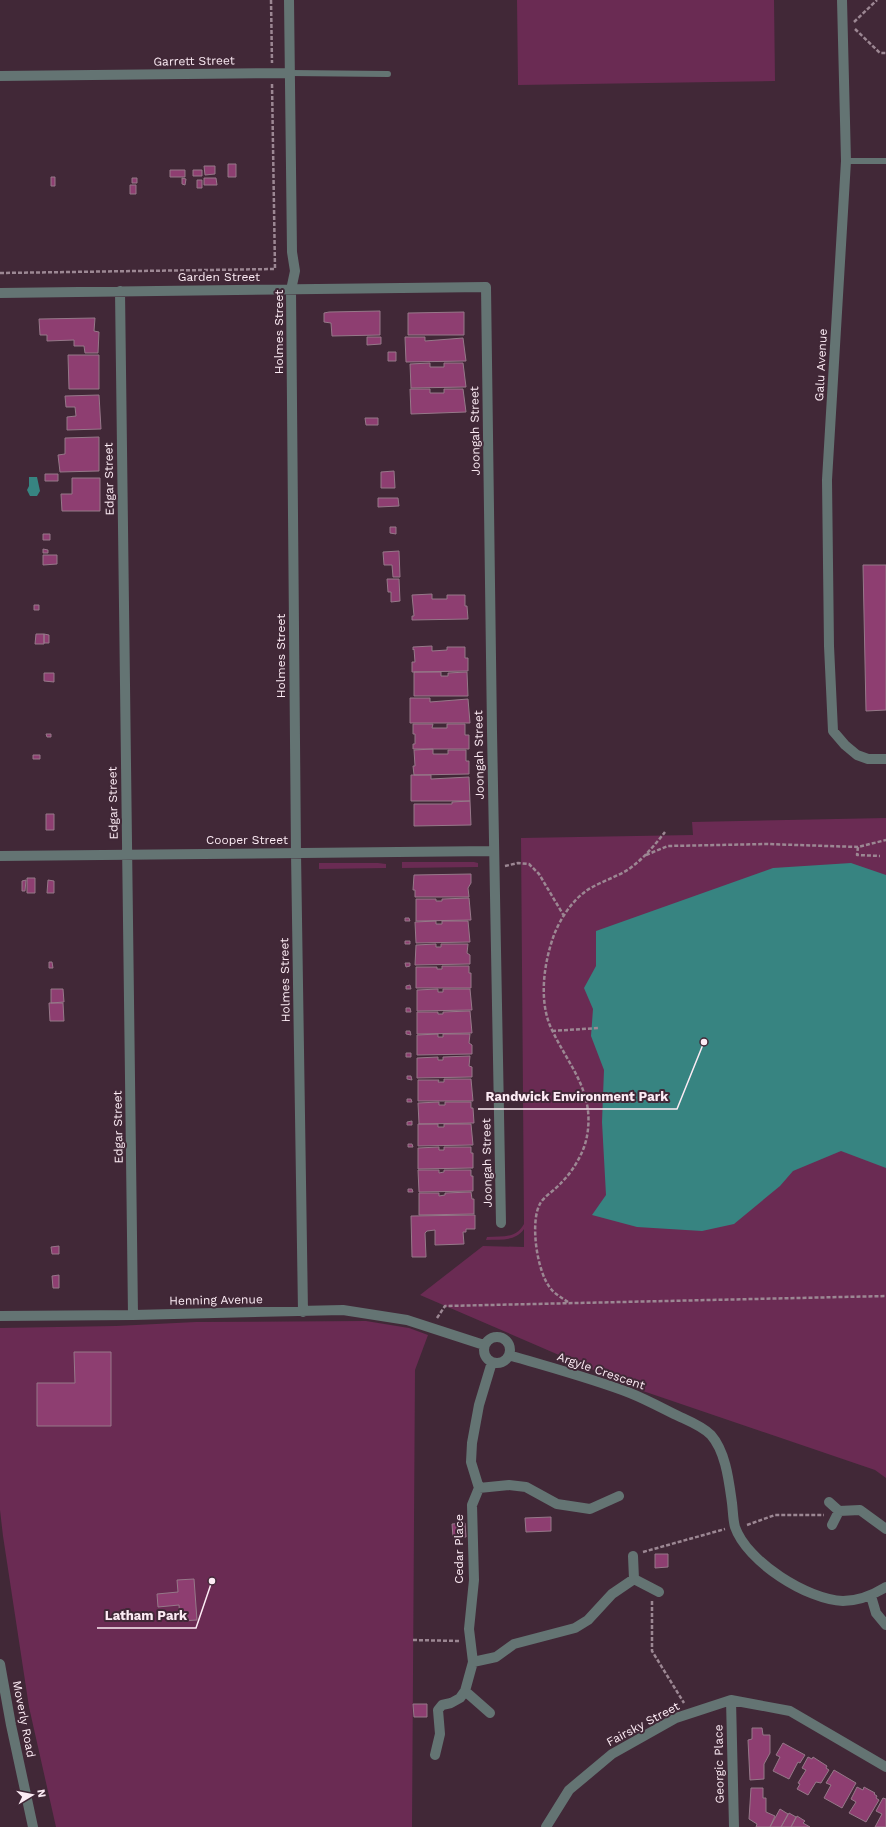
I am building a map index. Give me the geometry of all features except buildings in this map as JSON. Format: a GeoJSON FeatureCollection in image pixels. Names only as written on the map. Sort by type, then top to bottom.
{"type":"FeatureCollection","features":[{"type":"Feature","properties":{"kind":"street","name":"Holmes Street"},"geometry":{"type":"LineString","coordinates":[[289,0],[292,252],[295,271],[291,290],[296,853],[303,1312]]}},
{"type":"Feature","properties":{"kind":"street","name":"Galu Avenue"},"geometry":{"type":"LineString","coordinates":[[842,0],[846,161],[827,480],[829,646],[833,731],[844,745],[857,755],[868,759],[886,759]]}},
{"type":"Feature","properties":{"kind":"street","name":"Garrett Street"},"geometry":{"type":"LineString","coordinates":[[0,76],[290,73]]}},
{"type":"Feature","properties":{"kind":"street","name":"Garden Street"},"geometry":{"type":"LineString","coordinates":[[0,293],[486,287]]}},
{"type":"Feature","properties":{"kind":"street","name":"Joongah Street"},"geometry":{"type":"LineString","coordinates":[[486,287],[501,1223]]}},
{"type":"Feature","properties":{"kind":"street","name":"Edgar Street"},"geometry":{"type":"LineString","coordinates":[[120,291],[133,1315]]}},
{"type":"Feature","properties":{"kind":"street","name":"Cooper Street"},"geometry":{"type":"LineString","coordinates":[[0,856],[494,851]]}},
{"type":"Feature","properties":{"kind":"street","name":"Henning Avenue"},"geometry":{"type":"LineString","coordinates":[[0,1316],[133,1315],[343,1310],[379,1314],[431,1327]]}},
{"type":"Feature","properties":{"kind":"street"},"geometry":{"type":"LineString","coordinates":[[431,1327],[484,1345]]}},
{"type":"Feature","properties":{"kind":"street"},"geometry":{"type":"LineString","coordinates":[[491,1338],[501,1338],[508,1345],[509,1355],[502,1362],[492,1362],[484,1355],[484,1345],[491,1338]]}},
{"type":"Feature","properties":{"kind":"street","name":"Argyle Crescent"},"geometry":{"type":"LineString","coordinates":[[509,1355],[631,1393],[700,1426],[711,1435],[720,1451],[730,1486],[735,1527],[745,1547],[758,1560],[787,1581],[832,1600],[844,1601],[871,1596],[886,1587]]}},
{"type":"Feature","properties":{"kind":"street"},"geometry":{"type":"LineString","coordinates":[[492,1362],[479,1405],[472,1443],[471,1462],[479,1488],[509,1485],[526,1486],[557,1504],[590,1508],[619,1496]]}},
{"type":"Feature","properties":{"kind":"street","name":"Cedar Place"},"geometry":{"type":"LineString","coordinates":[[465,1691],[473,1662],[470,1641],[470,1604],[474,1580],[472,1506],[479,1488]]}},
{"type":"Feature","properties":{"kind":"street"},"geometry":{"type":"LineString","coordinates":[[829,1502],[838,1513]]}},
{"type":"Feature","properties":{"kind":"street"},"geometry":{"type":"LineString","coordinates":[[838,1513],[860,1510],[886,1529]]}},
{"type":"Feature","properties":{"kind":"street"},"geometry":{"type":"LineString","coordinates":[[832,1525],[838,1513]]}},
{"type":"Feature","properties":{"kind":"street"},"geometry":{"type":"LineString","coordinates":[[633,1556],[634,1579]]}},
{"type":"Feature","properties":{"kind":"street"},"geometry":{"type":"LineString","coordinates":[[634,1579],[655,1591]]}},
{"type":"Feature","properties":{"kind":"street"},"geometry":{"type":"LineString","coordinates":[[473,1662],[496,1657],[514,1644],[575,1628],[588,1620],[612,1594],[634,1579]]}},
{"type":"Feature","properties":{"kind":"street"},"geometry":{"type":"LineString","coordinates":[[871,1596],[876,1613],[886,1625]]}},
{"type":"Feature","properties":{"kind":"street","name":"Moverly Road"},"geometry":{"type":"LineString","coordinates":[[0,1664],[11,1726],[33,1827]]}},
{"type":"Feature","properties":{"kind":"street"},"geometry":{"type":"LineString","coordinates":[[435,1755],[440,1734],[438,1710],[442,1705],[451,1703],[460,1698],[465,1691],[490,1714]]}},
{"type":"Feature","properties":{"kind":"street","name":"Fairsky Street"},"geometry":{"type":"LineString","coordinates":[[546,1827],[569,1790],[612,1754],[676,1718],[731,1700],[790,1711],[886,1767]]}},
{"type":"Feature","properties":{"kind":"street","name":"Georgic Place"},"geometry":{"type":"LineString","coordinates":[[731,1700],[734,1827]]}},
{"type":"Feature","properties":{"kind":"lane","name":"Garrett Street"},"geometry":{"type":"LineString","coordinates":[[290,73],[388,74]]}},
{"type":"Feature","properties":{"kind":"lane"},"geometry":{"type":"LineString","coordinates":[[846,161],[886,161]]}},
{"type":"Feature","properties":{"kind":"path"},"geometry":{"type":"LineString","coordinates":[[0,273],[274,269],[271,0]]}},
{"type":"Feature","properties":{"kind":"path"},"geometry":{"type":"LineString","coordinates":[[877,0],[850,25],[880,53],[886,53]]}},
{"type":"Feature","properties":{"kind":"path"},"geometry":{"type":"LineString","coordinates":[[568,1302],[550,1289],[541,1268],[536,1235],[536,1215],[541,1202],[562,1182],[578,1161],[587,1136],[588,1105],[580,1078],[552,1031],[545,1005],[545,971],[554,934],[569,908],[586,891],[611,879],[646,855],[665,832]]}},
{"type":"Feature","properties":{"kind":"path"},"geometry":{"type":"LineString","coordinates":[[646,855],[668,846],[768,844],[858,847],[886,840]]}},
{"type":"Feature","properties":{"kind":"path"},"geometry":{"type":"LineString","coordinates":[[858,847],[857,855],[880,856]]}},
{"type":"Feature","properties":{"kind":"path"},"geometry":{"type":"LineString","coordinates":[[495,867],[518,863],[529,864],[539,874],[564,916]]}},
{"type":"Feature","properties":{"kind":"path"},"geometry":{"type":"LineString","coordinates":[[552,1031],[598,1028]]}},
{"type":"Feature","properties":{"kind":"path"},"geometry":{"type":"LineString","coordinates":[[431,1327],[445,1306],[568,1302],[886,1296]]}},
{"type":"Feature","properties":{"kind":"path"},"geometry":{"type":"LineString","coordinates":[[747,1526],[775,1515],[838,1513]]}},
{"type":"Feature","properties":{"kind":"path"},"geometry":{"type":"LineString","coordinates":[[633,1556],[638,1553],[735,1527]]}},
{"type":"Feature","properties":{"kind":"path"},"geometry":{"type":"LineString","coordinates":[[655,1591],[652,1651],[690,1714]]}},
{"type":"Feature","properties":{"kind":"path"},"geometry":{"type":"LineString","coordinates":[[413,1640],[470,1641]]}},
{"type":"Feature","properties":{"kind":"shaded area"},"geometry":{"type":"Polygon","coordinates":[[[517,0],[774,0],[775,81],[518,85],[517,0]]]}},
{"type":"Feature","properties":{"kind":"shaded area"},"geometry":{"type":"Polygon","coordinates":[[[29,477],[37,477],[40,491],[37,496],[30,496],[27,490],[29,486],[29,477]]]}},
{"type":"Feature","properties":{"kind":"shaded area"},"geometry":{"type":"Polygon","coordinates":[[[886,818],[886,1478],[875,1470],[640,1390],[420,1295],[483,1246],[524,1247],[524,1229],[512,1238],[502,1240],[486,1240],[487,1237],[508,1236],[513,1234],[521,1229],[524,1224],[521,838],[693,835],[692,822],[886,818]]]}},
{"type":"Feature","properties":{"kind":"shaded area"},"geometry":{"type":"Polygon","coordinates":[[[402,862],[474,862],[478,863],[478,867],[402,868],[402,862]]]}},
{"type":"Feature","properties":{"kind":"shaded area"},"geometry":{"type":"Polygon","coordinates":[[[319,863],[378,863],[386,864],[386,868],[319,869],[319,863]]]}},
{"type":"Feature","properties":{"kind":"shaded area"},"geometry":{"type":"Polygon","coordinates":[[[851,863],[886,875],[886,1168],[841,1151],[793,1171],[780,1186],[734,1224],[702,1231],[637,1227],[592,1215],[606,1195],[602,1122],[604,1070],[591,1036],[593,1009],[584,988],[596,966],[596,931],[773,868],[851,863]]]}},
{"type":"Feature","properties":{"kind":"shaded area"},"geometry":{"type":"Polygon","coordinates":[[[366,1321],[409,1328],[428,1335],[415,1370],[412,1827],[56,1827],[29,1707],[0,1510],[0,1328],[116,1326],[196,1322],[366,1321]]]}},
{"type":"Feature","properties":{"kind":"place","name":"Randwick Environment Park"},"geometry":{"type":"Point","coordinates":[704,1042]}},
{"type":"Feature","properties":{"kind":"place","name":"Latham Park"},"geometry":{"type":"Point","coordinates":[212,1581]}}]}
